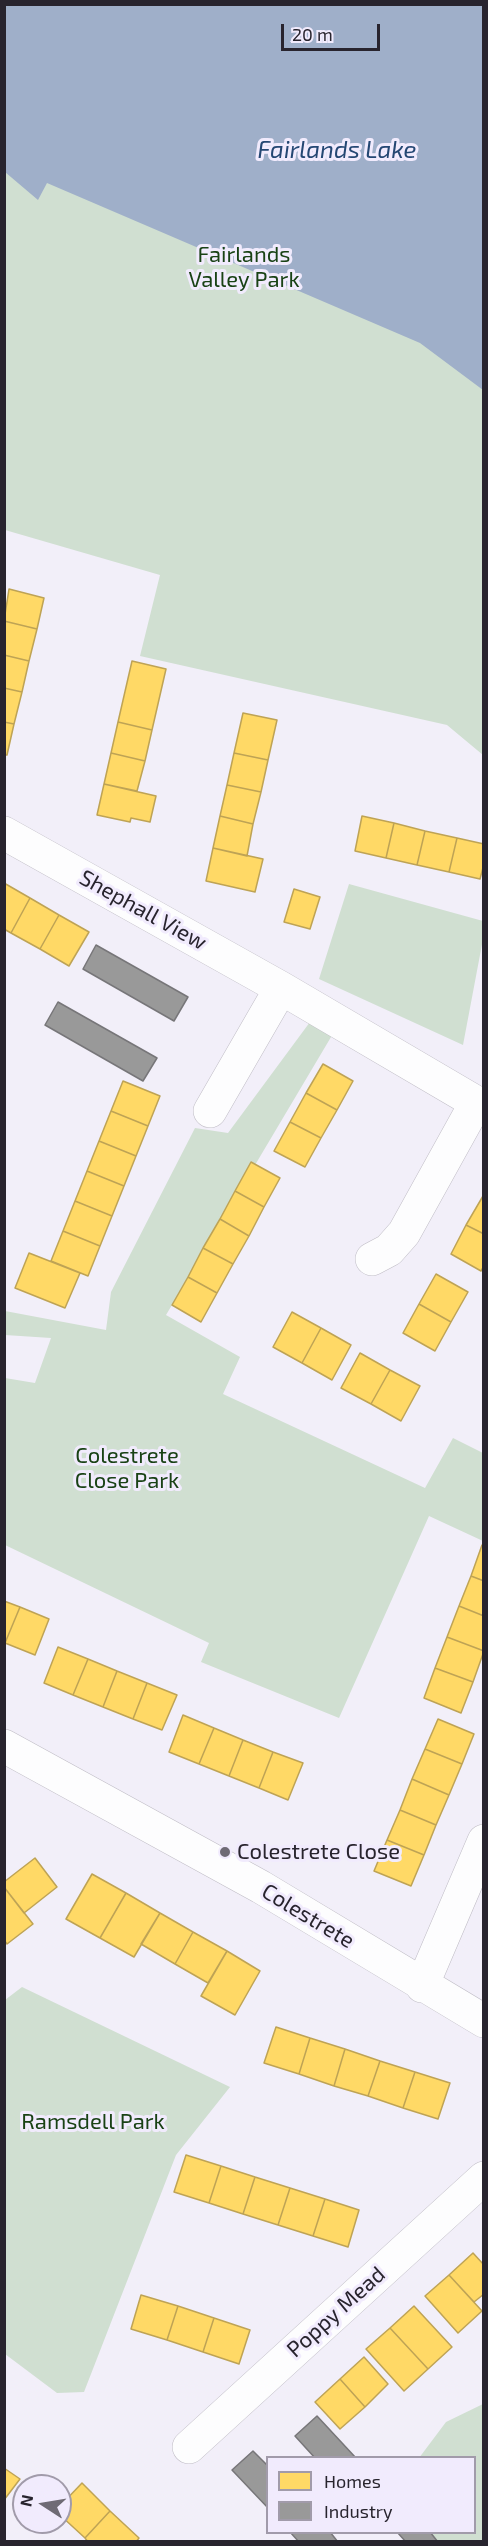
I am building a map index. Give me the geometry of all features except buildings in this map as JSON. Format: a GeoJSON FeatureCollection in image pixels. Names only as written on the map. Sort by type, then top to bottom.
{"type":"FeatureCollection","features":[{"type":"Feature","properties":{"kind":"street","name":"Shephall View"},"geometry":{"type":"LineString","coordinates":[[4,833],[281,988],[480,1105],[404,1233],[390,1250],[372,1259]]}},
{"type":"Feature","properties":{"kind":"street"},"geometry":{"type":"LineString","coordinates":[[210,1111],[281,988]]}},
{"type":"Feature","properties":{"kind":"street","name":"Colestrete"},"geometry":{"type":"LineString","coordinates":[[4,1746],[261,1887],[483,2021]]}},
{"type":"Feature","properties":{"kind":"street"},"geometry":{"type":"LineString","coordinates":[[422,1986],[483,1841]]}},
{"type":"Feature","properties":{"kind":"street","name":"Poppy Mead"},"geometry":{"type":"LineString","coordinates":[[189,2447],[483,2178]]}},
{"type":"Feature","properties":{"kind":"green space","name":"Fairlands Valley Park"},"geometry":{"type":"Polygon","coordinates":[[[4,5],[483,5],[483,755],[447,725],[140,656],[160,575],[5,530],[4,5]]]}},
{"type":"Feature","properties":{"kind":"green space"},"geometry":{"type":"Polygon","coordinates":[[[349,884],[483,921],[483,939],[463,1045],[319,979],[349,884]]]}},
{"type":"Feature","properties":{"kind":"green space","name":"Colestrete Close Park"},"geometry":{"type":"Polygon","coordinates":[[[310,1022],[334,1032],[166,1315],[240,1357],[223,1394],[425,1488],[453,1438],[483,1453],[483,1541],[429,1516],[339,1718],[201,1662],[209,1643],[5,1545],[5,1378],[35,1383],[51,1338],[5,1335],[5,1311],[106,1330],[111,1292],[195,1128],[228,1133],[310,1022]]]}},
{"type":"Feature","properties":{"kind":"green space","name":"Ramsdell Park"},"geometry":{"type":"Polygon","coordinates":[[[22,1987],[230,2087],[176,2155],[84,2392],[57,2393],[5,2354],[5,2000],[22,1987]]]}},
{"type":"Feature","properties":{"kind":"green space"},"geometry":{"type":"Polygon","coordinates":[[[483,2404],[483,2541],[432,2541],[426,2534],[476,2534],[476,2456],[420,2456],[446,2422],[483,2404]]]}},
{"type":"Feature","properties":{"kind":"water","name":"Fairlands Lake"},"geometry":{"type":"Polygon","coordinates":[[[4,5],[483,5],[483,390],[420,343],[47,183],[38,200],[5,172],[4,5]]]}},
{"type":"Feature","properties":{"kind":"place","name":"Colestrete Close"},"geometry":{"type":"Point","coordinates":[225,1852]}}]}
